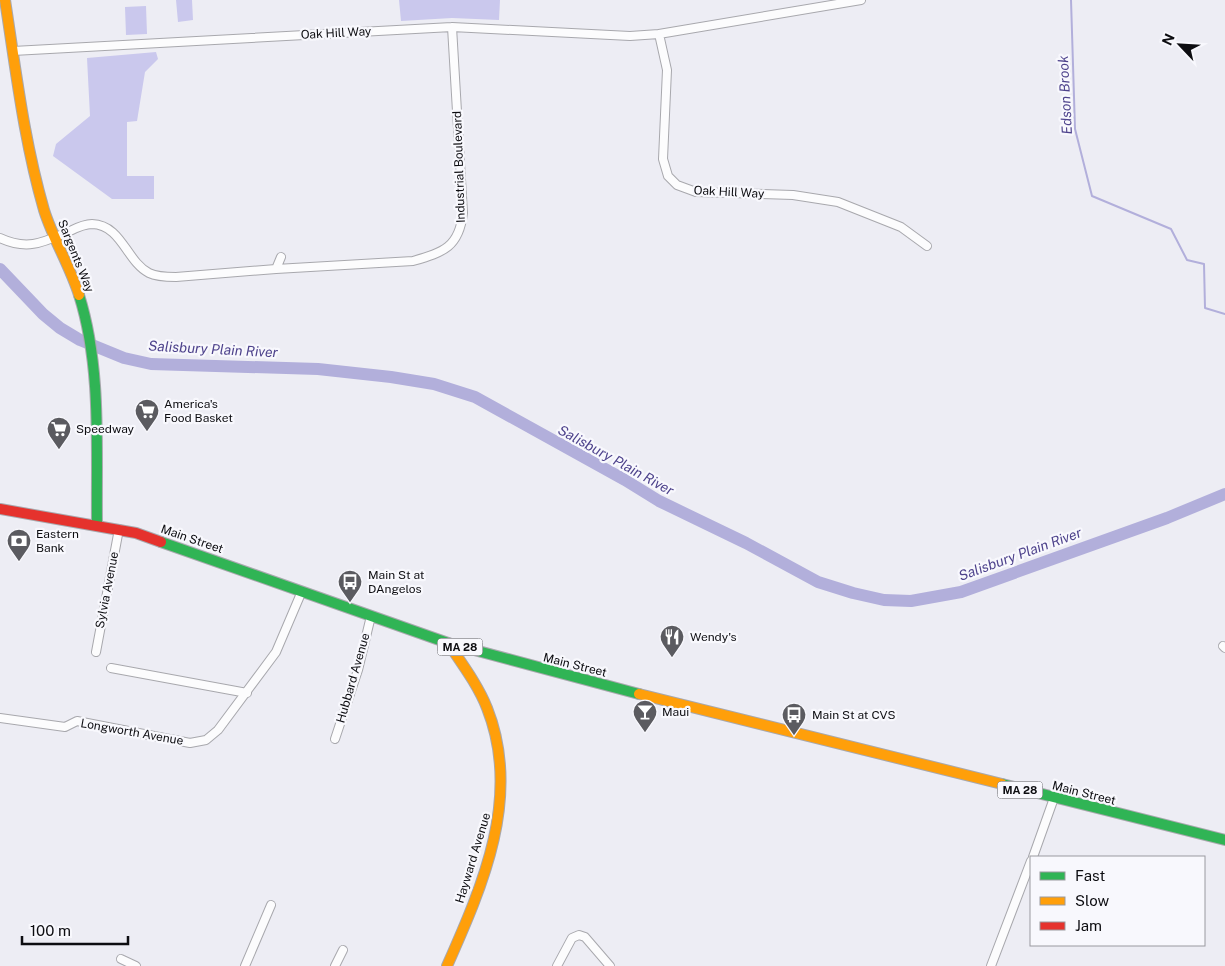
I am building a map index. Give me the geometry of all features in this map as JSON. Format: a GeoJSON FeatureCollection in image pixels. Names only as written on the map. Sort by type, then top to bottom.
{"type":"FeatureCollection","features":[{"type":"Feature","properties":{"kind":"main road","name":"Sargents Way"},"geometry":{"type":"LineString","coordinates":[[5,0],[29,156],[39,197],[72,273],[88,324],[94,364],[97,524]]}},
{"type":"Feature","properties":{"kind":"main road","name":"Main Street"},"geometry":{"type":"LineString","coordinates":[[0,509],[97,524],[170,544],[469,650],[1225,840]]}},
{"type":"Feature","properties":{"kind":"main road","name":"Hayward Avenue"},"geometry":{"type":"LineString","coordinates":[[447,966],[487,865],[502,804],[502,773],[497,737],[487,708],[448,643]]}},
{"type":"Feature","properties":{"kind":"main road"},"geometry":{"type":"LineString","coordinates":[[466,671],[465,662],[469,650]]}},
{"type":"Feature","properties":{"kind":"street","name":"Oak Hill Way"},"geometry":{"type":"LineString","coordinates":[[13,51],[452,27],[630,36],[659,34],[861,0]]}},
{"type":"Feature","properties":{"kind":"street","name":"Industrial Boulevard"},"geometry":{"type":"LineString","coordinates":[[0,238],[25,245],[38,245],[80,226],[92,224],[103,228],[122,242],[138,264],[150,273],[176,277],[413,260],[433,255],[451,244],[460,232],[463,213],[452,27]]}},
{"type":"Feature","properties":{"kind":"street","name":"Oak Hill Way"},"geometry":{"type":"LineString","coordinates":[[659,34],[667,70],[663,158],[668,176],[677,185],[696,192],[793,195],[827,199],[901,227],[927,246]]}},
{"type":"Feature","properties":{"kind":"street"},"geometry":{"type":"LineString","coordinates":[[276,269],[280,257]]}},
{"type":"Feature","properties":{"kind":"street","name":"Sylvia Avenue"},"geometry":{"type":"LineString","coordinates":[[96,652],[119,529]]}},
{"type":"Feature","properties":{"kind":"street","name":"Longworth Avenue"},"geometry":{"type":"LineString","coordinates":[[0,718],[65,727],[77,721],[198,743],[212,736],[247,693],[276,652],[302,591]]}},
{"type":"Feature","properties":{"kind":"street","name":"Hubbard Avenue"},"geometry":{"type":"LineString","coordinates":[[335,739],[358,670],[370,616]]}},
{"type":"Feature","properties":{"kind":"street"},"geometry":{"type":"LineString","coordinates":[[111,668],[247,693]]}},
{"type":"Feature","properties":{"kind":"street"},"geometry":{"type":"LineString","coordinates":[[1033,856],[1054,798]]}},
{"type":"Feature","properties":{"kind":"street"},"geometry":{"type":"LineString","coordinates":[[991,966],[1030,864]]}},
{"type":"Feature","properties":{"kind":"street"},"geometry":{"type":"LineString","coordinates":[[245,966],[271,905]]}},
{"type":"Feature","properties":{"kind":"street"},"geometry":{"type":"LineString","coordinates":[[557,966],[572,938],[579,935],[585,937],[610,966]]}},
{"type":"Feature","properties":{"kind":"street"},"geometry":{"type":"LineString","coordinates":[[335,966],[343,950]]}},
{"type":"Feature","properties":{"kind":"street"},"geometry":{"type":"LineString","coordinates":[[121,959],[136,966]]}},
{"type":"Feature","properties":{"kind":"shaded area"},"geometry":{"type":"Polygon","coordinates":[[[176,0],[192,0],[193,20],[178,22],[176,0]]]}},
{"type":"Feature","properties":{"kind":"shaded area"},"geometry":{"type":"Polygon","coordinates":[[[399,0],[500,0],[499,20],[452,18],[401,21],[399,0]]]}},
{"type":"Feature","properties":{"kind":"shaded area"},"geometry":{"type":"Polygon","coordinates":[[[146,6],[147,34],[126,35],[125,7],[146,6]]]}},
{"type":"Feature","properties":{"kind":"shaded area"},"geometry":{"type":"Polygon","coordinates":[[[156,52],[158,59],[145,72],[137,121],[127,122],[127,176],[154,176],[154,199],[112,199],[53,156],[56,144],[90,116],[87,58],[156,52]]]}},
{"type":"Feature","properties":{"kind":"waterway","name":"Edson Brook"},"geometry":{"type":"LineString","coordinates":[[1071,0],[1075,129],[1092,196],[1171,229],[1187,260],[1204,264],[1205,308],[1225,314]]}},
{"type":"Feature","properties":{"kind":"waterway","name":"Salisbury Plain River"},"geometry":{"type":"LineString","coordinates":[[0,269],[43,314],[60,328],[80,340],[124,358],[151,364],[318,369],[391,377],[434,384],[475,397],[625,480],[659,501],[746,543],[818,582],[884,600],[911,601],[961,592],[1167,518],[1225,494]]}},
{"type":"Feature","properties":{"kind":"traffic: fast"},"geometry":{"type":"LineString","coordinates":[[79,295],[86,323],[95,380],[97,525]]}},
{"type":"Feature","properties":{"kind":"traffic: fast"},"geometry":{"type":"LineString","coordinates":[[161,542],[448,643],[639,694]]}},
{"type":"Feature","properties":{"kind":"traffic: fast"},"geometry":{"type":"LineString","coordinates":[[1002,784],[1225,840]]}},
{"type":"Feature","properties":{"kind":"traffic: slow"},"geometry":{"type":"LineString","coordinates":[[5,0],[21,106],[37,184],[48,221],[79,295]]}},
{"type":"Feature","properties":{"kind":"traffic: slow"},"geometry":{"type":"LineString","coordinates":[[447,966],[485,872],[494,840],[501,774],[497,741],[487,708],[474,683],[448,643]]}},
{"type":"Feature","properties":{"kind":"traffic: slow"},"geometry":{"type":"LineString","coordinates":[[639,694],[1002,784]]}},
{"type":"Feature","properties":{"kind":"traffic: jam"},"geometry":{"type":"LineString","coordinates":[[0,509],[136,533],[161,542]]}},
{"type":"Feature","properties":{"kind":"place","name":"America's Food Basket"},"geometry":{"type":"Point","coordinates":[147,432]}},
{"type":"Feature","properties":{"kind":"place","name":"Speedway"},"geometry":{"type":"Point","coordinates":[59,450]}},
{"type":"Feature","properties":{"kind":"place","name":"Eastern Bank"},"geometry":{"type":"Point","coordinates":[19,562]}},
{"type":"Feature","properties":{"kind":"place","name":"Main St at DAngelos"},"geometry":{"type":"Point","coordinates":[350,603]}},
{"type":"Feature","properties":{"kind":"place","name":"Wendy's"},"geometry":{"type":"Point","coordinates":[672,658]}},
{"type":"Feature","properties":{"kind":"place","name":"Maui"},"geometry":{"type":"Point","coordinates":[645,733]}},
{"type":"Feature","properties":{"kind":"place","name":"Main St at CVS"},"geometry":{"type":"Point","coordinates":[794,736]}}]}
